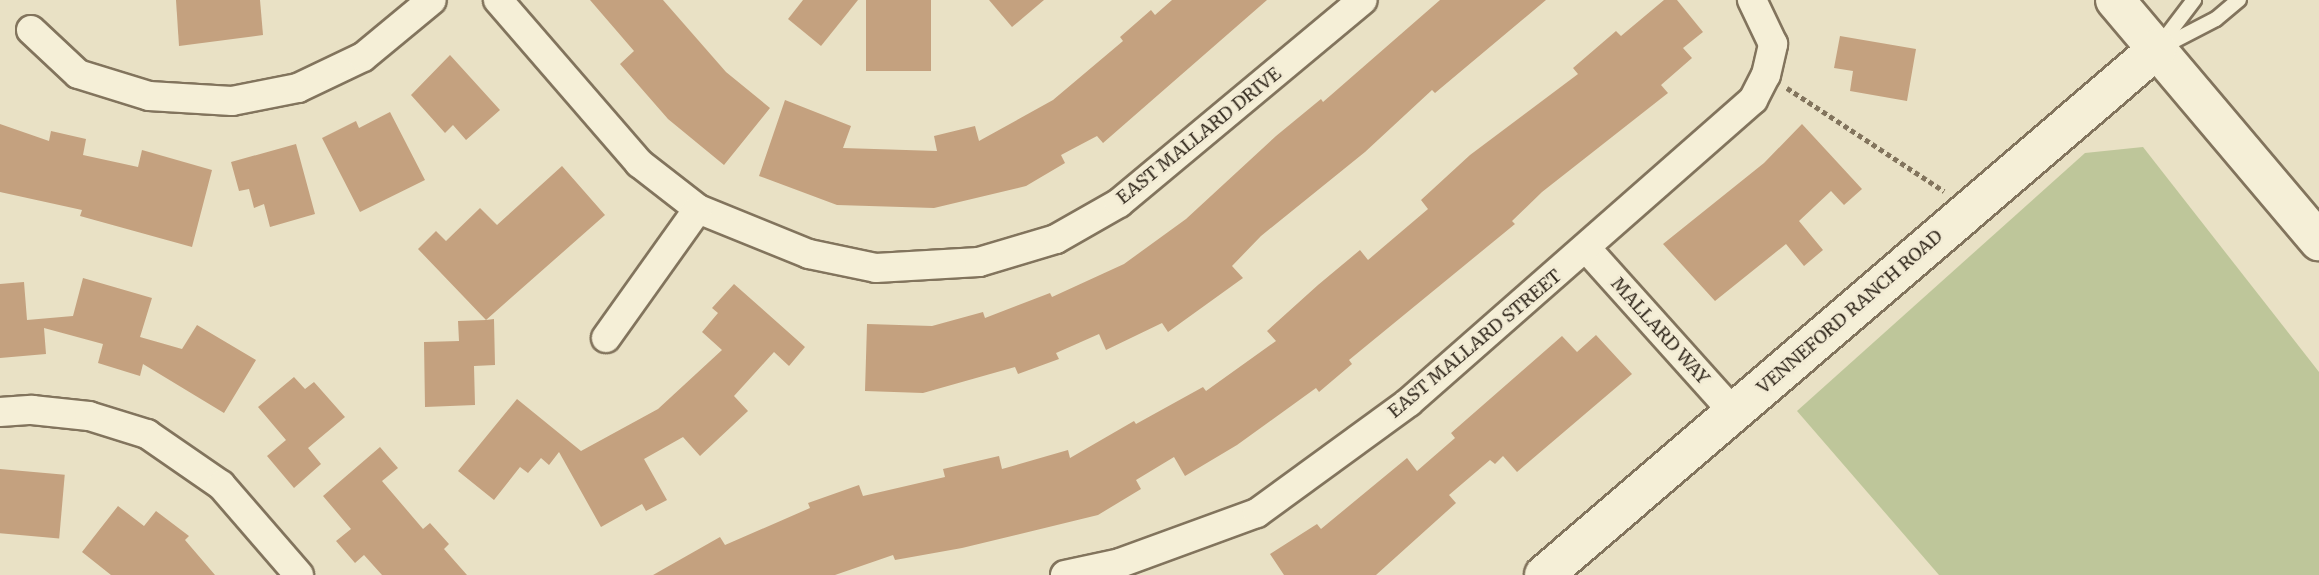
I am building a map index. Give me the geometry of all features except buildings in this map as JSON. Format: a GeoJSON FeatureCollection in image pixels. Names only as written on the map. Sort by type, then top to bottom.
{"type":"FeatureCollection","features":[{"type":"Feature","properties":{"kind":"street"},"geometry":{"type":"LineString","coordinates":[[31,30],[78,74],[149,96],[232,101],[298,88],[363,57],[432,0]]}},
{"type":"Feature","properties":{"kind":"street","name":"EAST MALLARD DRIVE"},"geometry":{"type":"LineString","coordinates":[[498,0],[639,163],[698,209],[809,254],[876,268],[979,262],[1056,239],[1119,203],[1363,0]]}},
{"type":"Feature","properties":{"kind":"street","name":"EAST MALLARD STREET"},"geometry":{"type":"LineString","coordinates":[[1065,575],[1120,563],[1257,513],[1409,402],[1587,249],[1753,100],[1766,75],[1773,44],[1752,0]]}},
{"type":"Feature","properties":{"kind":"street"},"geometry":{"type":"LineString","coordinates":[[2115,0],[2319,241]]}},
{"type":"Feature","properties":{"kind":"street","name":"VENNEFORD RANCH ROAD"},"geometry":{"type":"LineString","coordinates":[[1544,575],[2157,49]]}},
{"type":"Feature","properties":{"kind":"street"},"geometry":{"type":"LineString","coordinates":[[606,338],[698,209]]}},
{"type":"Feature","properties":{"kind":"street","name":"MALLARD WAY"},"geometry":{"type":"LineString","coordinates":[[1587,249],[1733,412]]}},
{"type":"Feature","properties":{"kind":"street"},"geometry":{"type":"LineString","coordinates":[[0,412],[32,410],[89,416],[147,434],[221,485],[299,575]]}},
{"type":"Feature","properties":{"kind":"lane"},"geometry":{"type":"LineString","coordinates":[[2157,49],[2194,0]]}},
{"type":"Feature","properties":{"kind":"lane"},"geometry":{"type":"LineString","coordinates":[[2157,49],[2216,19],[2239,0]]}},
{"type":"Feature","properties":{"kind":"path"},"geometry":{"type":"LineString","coordinates":[[1766,75],[1944,191],[1965,214]]}},
{"type":"Feature","properties":{"kind":"green space"},"geometry":{"type":"Polygon","coordinates":[[[2143,147],[2319,372],[2319,575],[1939,575],[1797,411],[2085,153],[2143,147]]]}}]}
